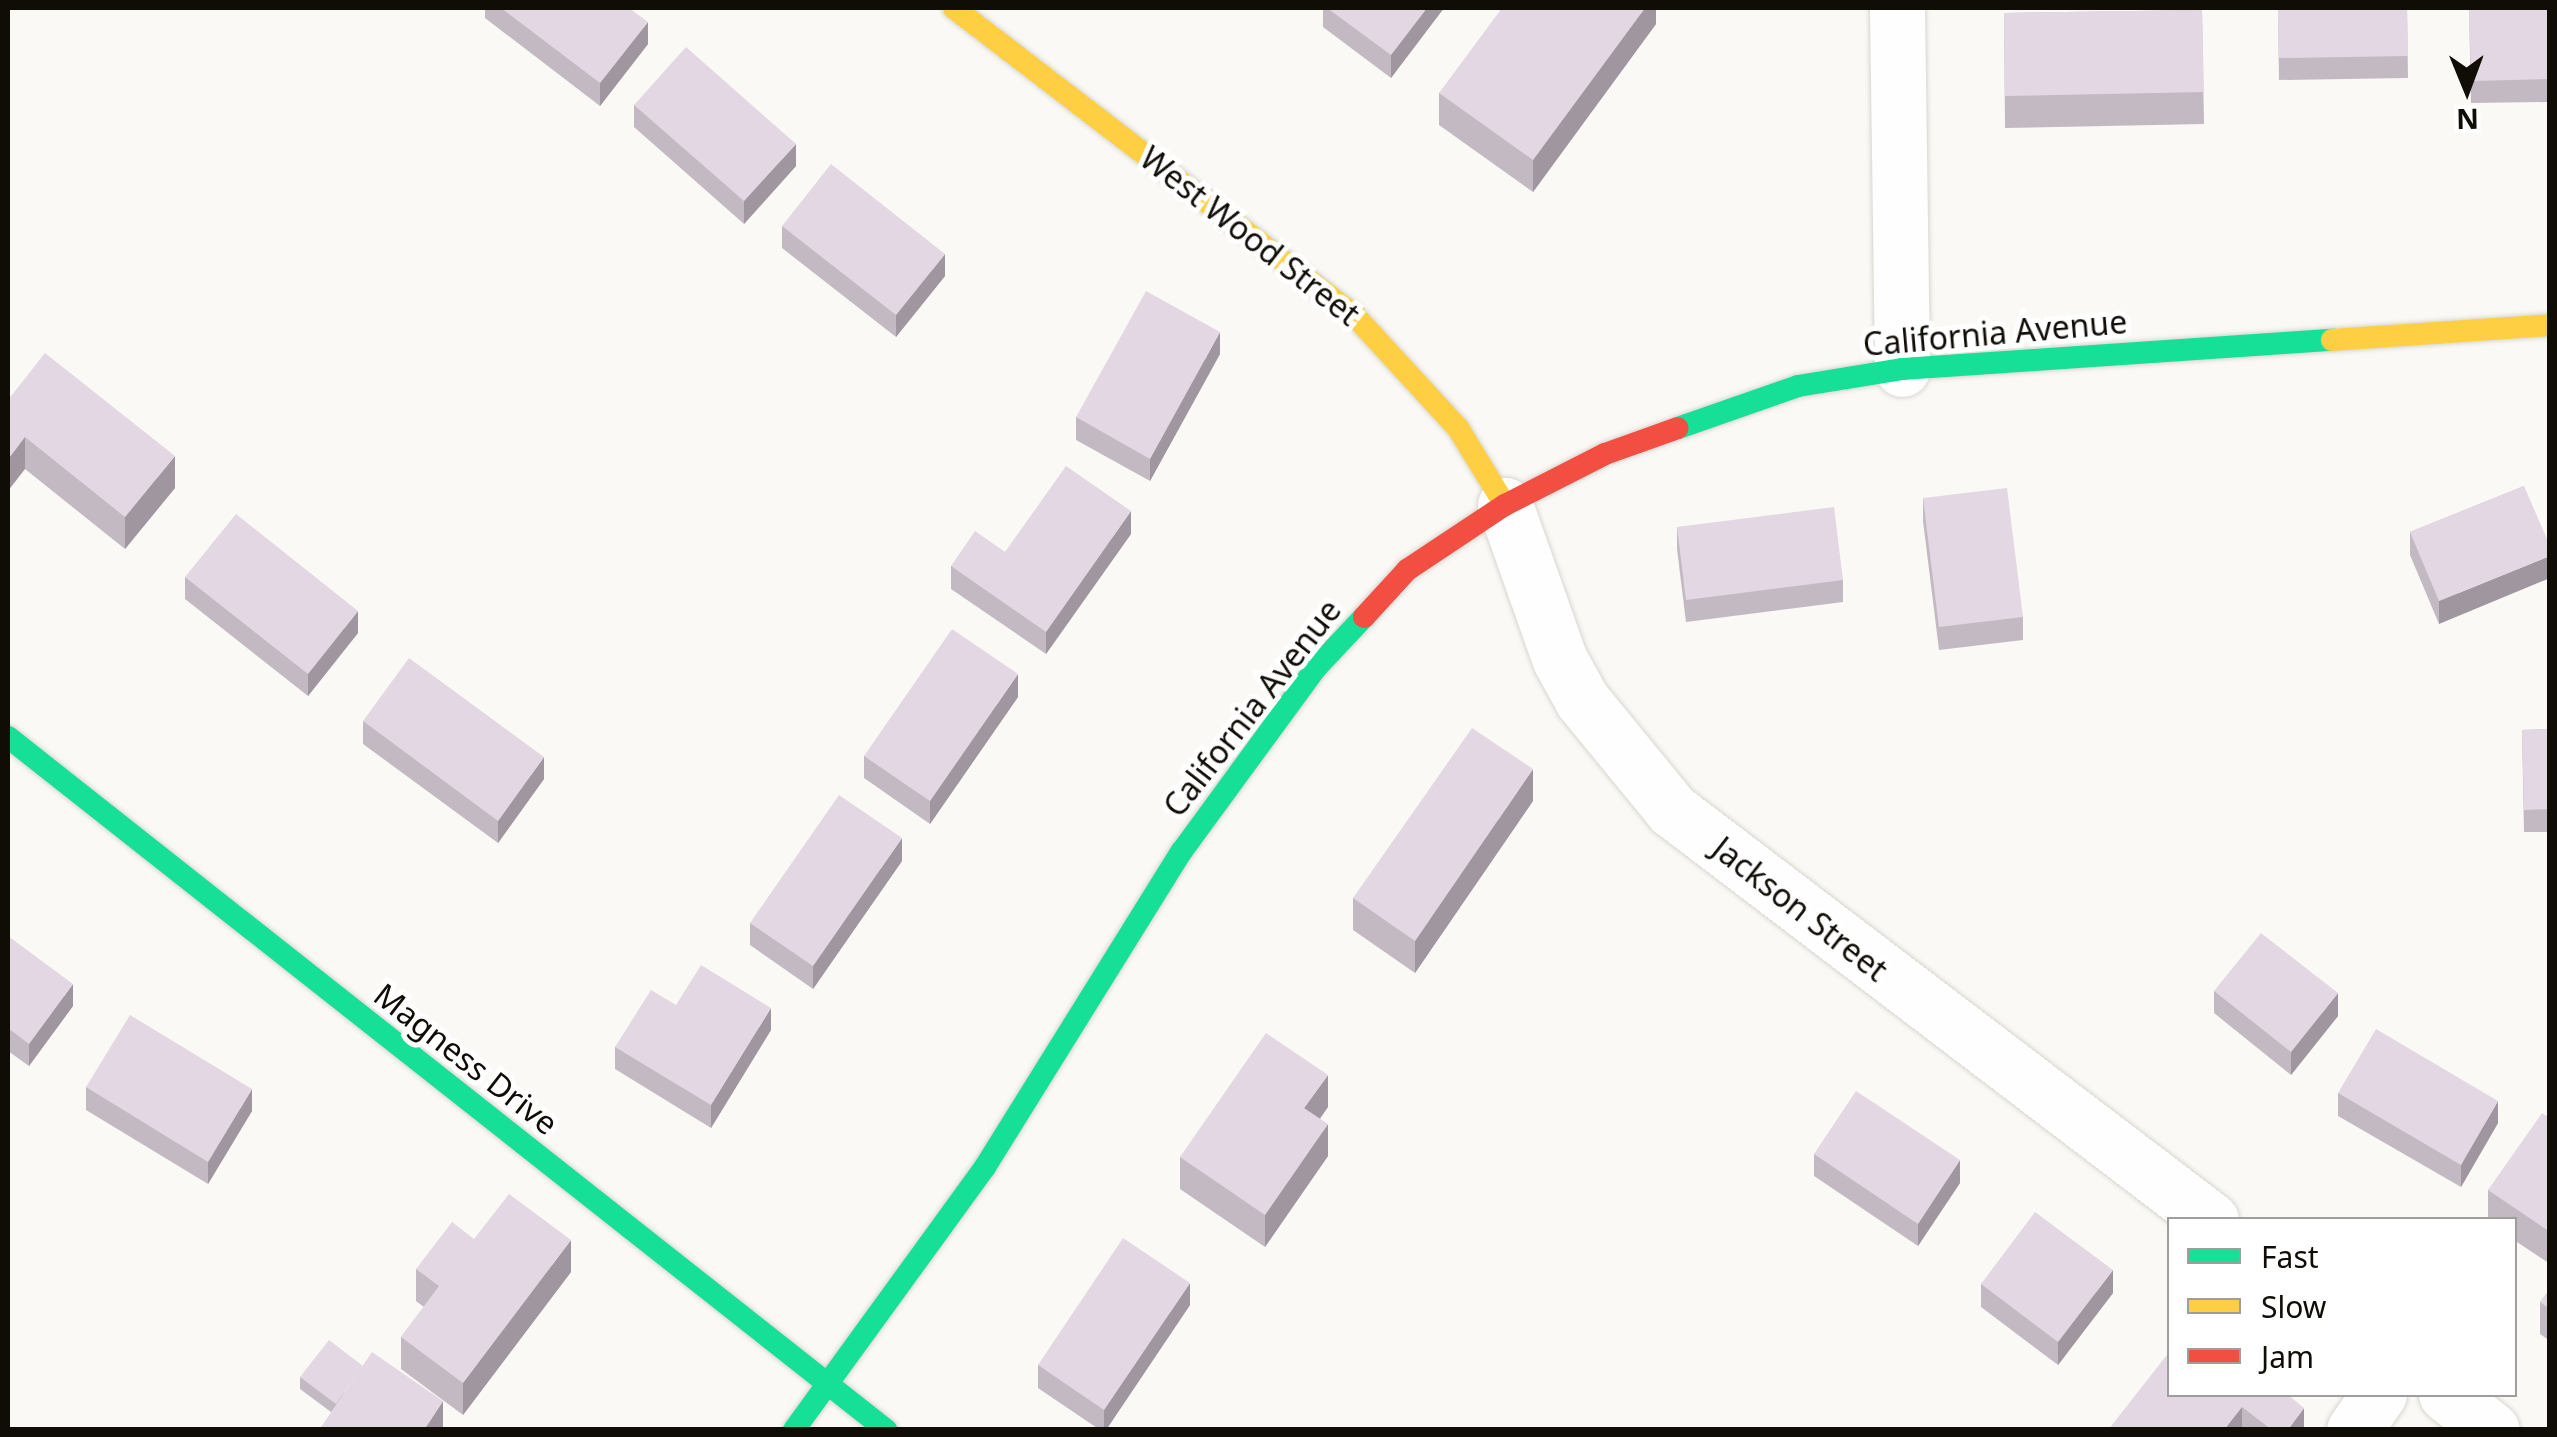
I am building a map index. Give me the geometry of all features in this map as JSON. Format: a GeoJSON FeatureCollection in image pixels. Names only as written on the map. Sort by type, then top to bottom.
{"type":"FeatureCollection","features":[{"type":"Feature","properties":{"kind":"main road","name":"West Wood Street"},"geometry":{"type":"LineString","coordinates":[[954,8],[1354,315],[1458,428],[1504,505]]}},
{"type":"Feature","properties":{"kind":"main road","name":"California Avenue"},"geometry":{"type":"LineString","coordinates":[[794,1430],[985,1167],[1182,851],[1315,669],[1407,570],[1504,505],[1605,454],[1708,413],[1798,386],[1902,369],[2550,326]]}},
{"type":"Feature","properties":{"kind":"main road","name":"Magness Drive"},"geometry":{"type":"LineString","coordinates":[[8,737],[886,1430]]}},
{"type":"Feature","properties":{"kind":"street"},"geometry":{"type":"LineString","coordinates":[[1898,8],[1902,369]]}},
{"type":"Feature","properties":{"kind":"street","name":"Jackson Street"},"geometry":{"type":"LineString","coordinates":[[1504,505],[1582,700],[1672,810],[2207,1217]]}},
{"type":"Feature","properties":{"kind":"street"},"geometry":{"type":"LineString","coordinates":[[2354,1430],[2377,1397]]}},
{"type":"Feature","properties":{"kind":"street"},"geometry":{"type":"LineString","coordinates":[[2450,1397],[2492,1430]]}},
{"type":"Feature","properties":{"kind":"building"},"geometry":{"type":"Polygon","coordinates":[[[501,8],[629,8],[648,22],[600,83],[501,8]]]}},
{"type":"Feature","properties":{"kind":"building"},"geometry":{"type":"Polygon","coordinates":[[[1327,8],[1427,8],[1391,55],[1327,8]]]}},
{"type":"Feature","properties":{"kind":"building"},"geometry":{"type":"Polygon","coordinates":[[[1502,8],[1645,8],[1533,160],[1439,93],[1502,8]]]}},
{"type":"Feature","properties":{"kind":"building"},"geometry":{"type":"Polygon","coordinates":[[[2278,8],[2407,8],[2408,56],[2279,58],[2278,8]]]}},
{"type":"Feature","properties":{"kind":"building"},"geometry":{"type":"Polygon","coordinates":[[[2469,8],[2550,8],[2550,79],[2471,81],[2469,8]]]}},
{"type":"Feature","properties":{"kind":"building"},"geometry":{"type":"Polygon","coordinates":[[[2202,10],[2204,92],[2005,96],[2004,13],[2202,10]]]}},
{"type":"Feature","properties":{"kind":"building"},"geometry":{"type":"Polygon","coordinates":[[[686,47],[796,144],[744,201],[634,105],[686,47]]]}},
{"type":"Feature","properties":{"kind":"building"},"geometry":{"type":"Polygon","coordinates":[[[831,164],[945,254],[896,315],[782,226],[831,164]]]}},
{"type":"Feature","properties":{"kind":"building"},"geometry":{"type":"Polygon","coordinates":[[[1146,291],[1220,332],[1150,459],[1076,417],[1146,291]]]}},
{"type":"Feature","properties":{"kind":"building"},"geometry":{"type":"Polygon","coordinates":[[[45,353],[175,456],[125,517],[25,437],[8,459],[8,400],[45,353]]]}},
{"type":"Feature","properties":{"kind":"building"},"geometry":{"type":"Polygon","coordinates":[[[1066,466],[1131,511],[1046,632],[951,566],[975,531],[1005,552],[1066,466]]]}},
{"type":"Feature","properties":{"kind":"building"},"geometry":{"type":"Polygon","coordinates":[[[2524,486],[2550,546],[2550,556],[2439,601],[2410,532],[2524,486]]]}},
{"type":"Feature","properties":{"kind":"building"},"geometry":{"type":"Polygon","coordinates":[[[2007,488],[2023,617],[1939,627],[1923,498],[2007,488]]]}},
{"type":"Feature","properties":{"kind":"building"},"geometry":{"type":"Polygon","coordinates":[[[1834,507],[1843,580],[1686,600],[1677,527],[1834,507]]]}},
{"type":"Feature","properties":{"kind":"building"},"geometry":{"type":"Polygon","coordinates":[[[236,514],[358,611],[308,674],[185,577],[236,514]]]}},
{"type":"Feature","properties":{"kind":"building"},"geometry":{"type":"Polygon","coordinates":[[[952,629],[1018,674],[930,801],[864,756],[952,629]]]}},
{"type":"Feature","properties":{"kind":"building"},"geometry":{"type":"Polygon","coordinates":[[[409,658],[544,757],[498,821],[363,721],[409,658]]]}},
{"type":"Feature","properties":{"kind":"building"},"geometry":{"type":"Polygon","coordinates":[[[1472,728],[1533,769],[1415,941],[1353,898],[1472,728]]]}},
{"type":"Feature","properties":{"kind":"building"},"geometry":{"type":"Polygon","coordinates":[[[2550,729],[2550,809],[2524,810],[2522,730],[2550,729]]]}},
{"type":"Feature","properties":{"kind":"building"},"geometry":{"type":"Polygon","coordinates":[[[839,795],[902,838],[813,966],[750,923],[839,795]]]}},
{"type":"Feature","properties":{"kind":"building"},"geometry":{"type":"Polygon","coordinates":[[[2261,933],[2338,993],[2291,1052],[2214,991],[2261,933]]]}},
{"type":"Feature","properties":{"kind":"building"},"geometry":{"type":"Polygon","coordinates":[[[8,936],[73,984],[29,1044],[8,1028],[8,936]]]}},
{"type":"Feature","properties":{"kind":"building"},"geometry":{"type":"Polygon","coordinates":[[[701,965],[771,1008],[711,1105],[615,1047],[651,990],[676,1005],[701,965]]]}},
{"type":"Feature","properties":{"kind":"building"},"geometry":{"type":"Polygon","coordinates":[[[130,1015],[252,1089],[208,1162],[86,1087],[130,1015]]]}},
{"type":"Feature","properties":{"kind":"building"},"geometry":{"type":"Polygon","coordinates":[[[2376,1029],[2498,1101],[2461,1165],[2338,1093],[2376,1029]]]}},
{"type":"Feature","properties":{"kind":"building"},"geometry":{"type":"Polygon","coordinates":[[[1266,1033],[1328,1075],[1304,1108],[1328,1124],[1265,1215],[1180,1157],[1266,1033]]]}},
{"type":"Feature","properties":{"kind":"building"},"geometry":{"type":"Polygon","coordinates":[[[1856,1091],[1960,1160],[1918,1224],[1814,1154],[1856,1091]]]}},
{"type":"Feature","properties":{"kind":"building"},"geometry":{"type":"Polygon","coordinates":[[[2542,1113],[2550,1118],[2550,1232],[2488,1190],[2542,1113]]]}},
{"type":"Feature","properties":{"kind":"building"},"geometry":{"type":"Polygon","coordinates":[[[509,1194],[571,1240],[463,1383],[401,1337],[439,1286],[416,1269],[452,1222],[474,1239],[509,1194]]]}},
{"type":"Feature","properties":{"kind":"building"},"geometry":{"type":"Polygon","coordinates":[[[2035,1212],[2113,1270],[2058,1342],[1981,1284],[2035,1212]]]}},
{"type":"Feature","properties":{"kind":"building"},"geometry":{"type":"Polygon","coordinates":[[[1123,1238],[1190,1283],[1104,1410],[1038,1365],[1123,1238]]]}},
{"type":"Feature","properties":{"kind":"building"},"geometry":{"type":"Polygon","coordinates":[[[2550,1289],[2550,1309],[2540,1302],[2550,1289]]]}},
{"type":"Feature","properties":{"kind":"building"},"geometry":{"type":"Polygon","coordinates":[[[329,1340],[363,1366],[336,1404],[300,1377],[329,1340]]]}},
{"type":"Feature","properties":{"kind":"building"},"geometry":{"type":"Polygon","coordinates":[[[372,1352],[443,1401],[424,1430],[319,1430],[372,1352]]]}},
{"type":"Feature","properties":{"kind":"building"},"geometry":{"type":"Polygon","coordinates":[[[2167,1355],[2167,1397],[2291,1397],[2304,1408],[2288,1430],[2272,1430],[2242,1407],[2224,1430],[2108,1430],[2167,1355]]]}},
{"type":"Feature","properties":{"kind":"traffic: fast"},"geometry":{"type":"LineString","coordinates":[[1678,428],[1798,386],[1902,369],[2332,340]]}},
{"type":"Feature","properties":{"kind":"traffic: fast"},"geometry":{"type":"LineString","coordinates":[[794,1430],[985,1167],[1182,851],[1315,669],[1364,617]]}},
{"type":"Feature","properties":{"kind":"traffic: fast"},"geometry":{"type":"LineString","coordinates":[[8,737],[886,1430]]}},
{"type":"Feature","properties":{"kind":"traffic: slow"},"geometry":{"type":"LineString","coordinates":[[954,8],[1354,315],[1458,428],[1505,505]]}},
{"type":"Feature","properties":{"kind":"traffic: slow"},"geometry":{"type":"LineString","coordinates":[[2332,340],[2550,325]]}},
{"type":"Feature","properties":{"kind":"traffic: jam"},"geometry":{"type":"LineString","coordinates":[[1364,617],[1407,570],[1505,505],[1605,454],[1678,428]]}}]}
